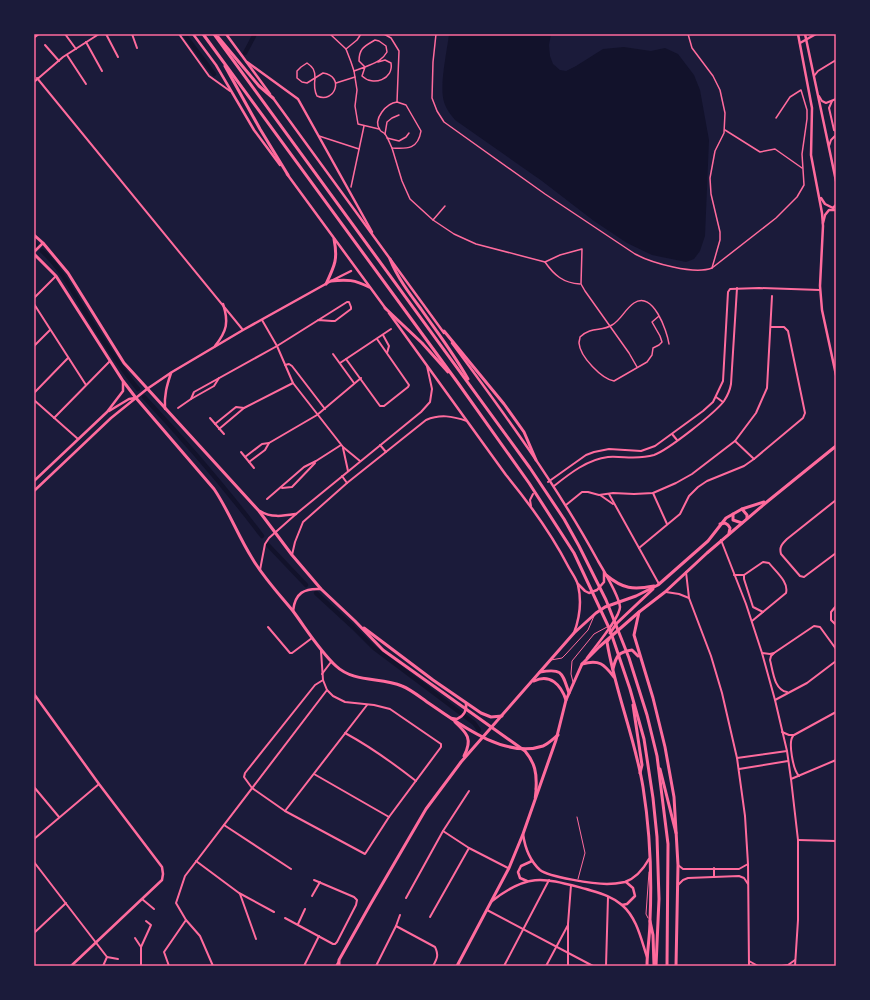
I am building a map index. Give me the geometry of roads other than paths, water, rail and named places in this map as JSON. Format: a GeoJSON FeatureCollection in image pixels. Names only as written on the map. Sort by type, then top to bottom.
{"type":"FeatureCollection","features":[{"type":"Feature","properties":{"kind":"main road"},"geometry":{"type":"LineString","coordinates":[[34,37],[38,34]]}},
{"type":"Feature","properties":{"kind":"main road"},"geometry":{"type":"LineString","coordinates":[[203,34],[230,73],[458,383],[540,499],[574,553],[610,630],[623,666],[644,739],[657,837],[659,899],[655,966]]}},
{"type":"Feature","properties":{"kind":"main road"},"geometry":{"type":"LineString","coordinates":[[214,34],[259,86],[273,98]]}},
{"type":"Feature","properties":{"kind":"main road"},"geometry":{"type":"LineString","coordinates":[[233,57],[237,66],[530,468],[580,546],[606,600],[629,658],[647,715],[676,834]]}},
{"type":"Feature","properties":{"kind":"main road"},"geometry":{"type":"LineString","coordinates":[[230,73],[288,175]]}},
{"type":"Feature","properties":{"kind":"main road"},"geometry":{"type":"LineString","coordinates":[[34,235],[43,243],[68,273],[124,363],[146,389],[259,511],[292,555],[321,589],[383,650],[525,751],[532,760],[535,768],[537,777],[536,789]]}},
{"type":"Feature","properties":{"kind":"main road"},"geometry":{"type":"LineString","coordinates":[[326,284],[335,264],[336,252],[334,239]]}},
{"type":"Feature","properties":{"kind":"main road"},"geometry":{"type":"LineString","coordinates":[[34,253],[56,276],[123,381],[214,489],[225,505],[251,557],[321,651],[331,662],[350,675],[404,687],[450,718],[483,737],[509,747],[532,749],[544,745],[558,735]]}},
{"type":"Feature","properties":{"kind":"main road"},"geometry":{"type":"LineString","coordinates":[[390,259],[394,269],[408,292],[457,360],[473,390]]}},
{"type":"Feature","properties":{"kind":"main road"},"geometry":{"type":"LineString","coordinates":[[331,281],[344,279],[356,281],[370,288]]}},
{"type":"Feature","properties":{"kind":"main road"},"geometry":{"type":"LineString","coordinates":[[385,308],[422,343],[458,383]]}},
{"type":"Feature","properties":{"kind":"main road"},"geometry":{"type":"LineString","coordinates":[[444,331],[504,404],[524,432],[536,460]]}},
{"type":"Feature","properties":{"kind":"main road"},"geometry":{"type":"LineString","coordinates":[[457,966],[509,868],[524,834],[558,735],[566,700],[582,664],[639,612],[665,592],[721,540],[836,446]]}},
{"type":"Feature","properties":{"kind":"main road"},"geometry":{"type":"LineString","coordinates":[[647,966],[650,922],[651,856],[644,791],[607,642],[617,623],[658,584],[708,541],[720,524],[732,514],[742,509],[768,501]]}},
{"type":"Feature","properties":{"kind":"main road"},"geometry":{"type":"LineString","coordinates":[[742,509],[747,515],[747,518]]}},
{"type":"Feature","properties":{"kind":"main road"},"geometry":{"type":"LineString","coordinates":[[732,514],[733,520],[737,523],[742,523]]}},
{"type":"Feature","properties":{"kind":"main road"},"geometry":{"type":"LineString","coordinates":[[720,524],[725,523],[728,525],[730,528],[728,534]]}},
{"type":"Feature","properties":{"kind":"main road"},"geometry":{"type":"LineString","coordinates":[[606,575],[619,585],[630,588],[636,589],[658,584]]}},
{"type":"Feature","properties":{"kind":"main road"},"geometry":{"type":"LineString","coordinates":[[338,966],[339,960],[426,808],[461,762],[574,633],[596,613],[604,607],[636,596],[658,584]]}},
{"type":"Feature","properties":{"kind":"main road"},"geometry":{"type":"LineString","coordinates":[[639,612],[634,635],[653,698],[668,757],[674,797],[678,865],[676,966]]}},
{"type":"Feature","properties":{"kind":"main road"},"geometry":{"type":"LineString","coordinates":[[355,621],[404,659],[481,713],[491,717],[502,716]]}},
{"type":"Feature","properties":{"kind":"main road"},"geometry":{"type":"LineString","coordinates":[[613,671],[616,658],[623,652],[632,650],[637,653],[641,660]]}},
{"type":"Feature","properties":{"kind":"main road"},"geometry":{"type":"LineString","coordinates":[[582,664],[588,662],[599,663],[605,666],[615,678]]}},
{"type":"Feature","properties":{"kind":"main road"},"geometry":{"type":"LineString","coordinates":[[540,672],[554,670],[560,672],[564,677],[569,693]]}},
{"type":"Feature","properties":{"kind":"main road"},"geometry":{"type":"LineString","coordinates":[[531,682],[540,678],[547,678],[554,681],[564,693],[566,700]]}},
{"type":"Feature","properties":{"kind":"main road"},"geometry":{"type":"LineString","coordinates":[[630,689],[642,765],[640,774]]}},
{"type":"Feature","properties":{"kind":"main road"},"geometry":{"type":"LineString","coordinates":[[450,718],[468,736],[469,748],[461,762]]}},
{"type":"Feature","properties":{"kind":"main road"},"geometry":{"type":"LineString","coordinates":[[657,756],[668,844],[667,966]]}},
{"type":"Feature","properties":{"kind":"main road"},"geometry":{"type":"LineString","coordinates":[[650,922],[653,935],[655,966]]}},
{"type":"Feature","properties":{"kind":"street"},"geometry":{"type":"LineString","coordinates":[[65,34],[76,49]]}},
{"type":"Feature","properties":{"kind":"street"},"geometry":{"type":"LineString","coordinates":[[34,82],[67,55],[99,34]]}},
{"type":"Feature","properties":{"kind":"street"},"geometry":{"type":"LineString","coordinates":[[106,34],[118,57]]}},
{"type":"Feature","properties":{"kind":"street"},"geometry":{"type":"LineString","coordinates":[[132,34],[137,48]]}},
{"type":"Feature","properties":{"kind":"street"},"geometry":{"type":"LineString","coordinates":[[179,34],[209,76],[230,90]]}},
{"type":"Feature","properties":{"kind":"street"},"geometry":{"type":"LineString","coordinates":[[193,34],[216,65],[254,130],[547,530],[578,584],[589,593],[597,590],[604,582],[604,570]]}},
{"type":"Feature","properties":{"kind":"street"},"geometry":{"type":"LineString","coordinates":[[226,34],[444,331],[536,460],[566,505],[604,570],[619,602],[620,612],[616,620],[586,660]]}},
{"type":"Feature","properties":{"kind":"street"},"geometry":{"type":"LineString","coordinates":[[330,34],[346,49],[354,71],[356,90],[355,106],[358,124],[379,129],[385,135],[392,148],[402,181],[410,199],[433,220],[454,234],[476,244],[545,262],[560,255],[582,249],[581,284],[637,367]]}},
{"type":"Feature","properties":{"kind":"street"},"geometry":{"type":"LineString","coordinates":[[346,49],[361,34]]}},
{"type":"Feature","properties":{"kind":"street"},"geometry":{"type":"LineString","coordinates":[[384,34],[391,38],[400,51],[397,102]]}},
{"type":"Feature","properties":{"kind":"street"},"geometry":{"type":"LineString","coordinates":[[436,34],[433,62],[432,98],[437,111],[444,122],[526,181],[635,254],[680,268],[704,271],[712,268],[776,218],[797,197],[804,185],[802,154],[807,119],[807,110],[801,90],[790,96],[776,118]]}},
{"type":"Feature","properties":{"kind":"street"},"geometry":{"type":"LineString","coordinates":[[688,34],[692,48],[713,76],[720,90],[725,113],[725,130],[716,152],[710,178],[711,194],[720,232],[720,240],[712,268]]}},
{"type":"Feature","properties":{"kind":"street"},"geometry":{"type":"LineString","coordinates":[[798,34],[812,108],[810,145],[822,226],[820,290],[822,310],[836,373]]}},
{"type":"Feature","properties":{"kind":"street"},"geometry":{"type":"LineString","coordinates":[[805,34],[829,148],[835,168],[836,181]]}},
{"type":"Feature","properties":{"kind":"street"},"geometry":{"type":"LineString","coordinates":[[800,43],[816,34]]}},
{"type":"Feature","properties":{"kind":"street"},"geometry":{"type":"LineString","coordinates":[[366,67],[359,60],[359,53],[365,46],[375,40],[386,46],[387,52],[378,62]]}},
{"type":"Feature","properties":{"kind":"street"},"geometry":{"type":"LineString","coordinates":[[86,42],[102,70]]}},
{"type":"Feature","properties":{"kind":"street"},"geometry":{"type":"LineString","coordinates":[[45,45],[59,61]]}},
{"type":"Feature","properties":{"kind":"street"},"geometry":{"type":"LineString","coordinates":[[67,55],[86,84]]}},
{"type":"Feature","properties":{"kind":"street"},"geometry":{"type":"LineString","coordinates":[[244,59],[297,98],[380,244]]}},
{"type":"Feature","properties":{"kind":"street"},"geometry":{"type":"LineString","coordinates":[[354,71],[385,60],[391,63],[392,69],[389,75],[382,80],[372,83],[362,76],[366,67]]}},
{"type":"Feature","properties":{"kind":"street"},"geometry":{"type":"LineString","coordinates":[[814,76],[818,71],[836,60]]}},
{"type":"Feature","properties":{"kind":"street"},"geometry":{"type":"LineString","coordinates":[[336,83],[330,74],[323,73],[315,78],[307,83],[302,82],[297,78],[297,71],[306,63],[312,66],[315,72],[315,78],[314,90],[317,96],[322,98],[328,97],[333,93],[336,83]]}},
{"type":"Feature","properties":{"kind":"street"},"geometry":{"type":"LineString","coordinates":[[336,83],[355,77]]}},
{"type":"Feature","properties":{"kind":"street"},"geometry":{"type":"LineString","coordinates":[[37,78],[243,330]]}},
{"type":"Feature","properties":{"kind":"street"},"geometry":{"type":"LineString","coordinates":[[818,95],[822,101],[826,103],[836,99]]}},
{"type":"Feature","properties":{"kind":"street"},"geometry":{"type":"LineString","coordinates":[[832,101],[829,108],[834,130],[836,132]]}},
{"type":"Feature","properties":{"kind":"street"},"geometry":{"type":"LineString","coordinates":[[379,129],[378,122],[380,115],[386,106],[397,102],[406,105],[421,131],[420,139],[415,145],[406,149],[392,148]]}},
{"type":"Feature","properties":{"kind":"street"},"geometry":{"type":"LineString","coordinates":[[385,135],[387,122],[399,115]]}},
{"type":"Feature","properties":{"kind":"street"},"geometry":{"type":"LineString","coordinates":[[351,187],[364,126]]}},
{"type":"Feature","properties":{"kind":"street"},"geometry":{"type":"LineString","coordinates":[[725,130],[760,152],[775,149],[803,168]]}},
{"type":"Feature","properties":{"kind":"street"},"geometry":{"type":"LineString","coordinates":[[387,138],[399,141],[406,137],[409,133]]}},
{"type":"Feature","properties":{"kind":"street"},"geometry":{"type":"LineString","coordinates":[[317,135],[359,149]]}},
{"type":"Feature","properties":{"kind":"street"},"geometry":{"type":"LineString","coordinates":[[829,148],[831,140],[836,135]]}},
{"type":"Feature","properties":{"kind":"street"},"geometry":{"type":"LineString","coordinates":[[818,192],[821,200],[825,204],[833,208],[836,206]]}},
{"type":"Feature","properties":{"kind":"street"},"geometry":{"type":"LineString","coordinates":[[433,220],[445,206]]}},
{"type":"Feature","properties":{"kind":"street"},"geometry":{"type":"LineString","coordinates":[[822,226],[825,215],[829,210],[836,210]]}},
{"type":"Feature","properties":{"kind":"street"},"geometry":{"type":"LineString","coordinates":[[34,253],[43,243]]}},
{"type":"Feature","properties":{"kind":"street"},"geometry":{"type":"LineString","coordinates":[[545,262],[550,270],[559,279],[573,284],[581,284]]}},
{"type":"Feature","properties":{"kind":"street"},"geometry":{"type":"LineString","coordinates":[[34,491],[111,418],[146,389],[243,330],[351,271]]}},
{"type":"Feature","properties":{"kind":"street"},"geometry":{"type":"LineString","coordinates":[[34,298],[56,276]]}},
{"type":"Feature","properties":{"kind":"street"},"geometry":{"type":"LineString","coordinates":[[549,481],[586,455],[594,452],[609,449],[635,451],[648,449],[672,434],[703,411],[716,397],[723,381],[728,292],[731,288],[820,290]]}},
{"type":"Feature","properties":{"kind":"street"},"geometry":{"type":"LineString","coordinates":[[554,486],[591,462],[600,458],[642,458],[654,455],[664,450],[723,402],[729,394],[731,384],[737,288]]}},
{"type":"Feature","properties":{"kind":"street"},"geometry":{"type":"LineString","coordinates":[[566,505],[582,492],[600,494],[653,493],[692,474],[735,441],[756,413],[767,388],[772,296]]}},
{"type":"Feature","properties":{"kind":"street"},"geometry":{"type":"LineString","coordinates":[[659,316],[652,322],[662,342],[653,348],[652,355],[647,362],[614,381],[602,376],[585,356],[579,342],[580,337],[585,333],[594,329],[610,326],[638,300],[645,302],[653,308],[659,316],[667,333],[669,344]]}},
{"type":"Feature","properties":{"kind":"street"},"geometry":{"type":"LineString","coordinates":[[191,398],[194,392],[277,346],[346,302],[350,304],[350,309],[332,322],[318,320]]}},
{"type":"Feature","properties":{"kind":"street"},"geometry":{"type":"LineString","coordinates":[[34,304],[86,385]]}},
{"type":"Feature","properties":{"kind":"street"},"geometry":{"type":"LineString","coordinates":[[214,347],[226,328],[227,316],[223,304]]}},
{"type":"Feature","properties":{"kind":"street"},"geometry":{"type":"LineString","coordinates":[[262,320],[277,346],[292,383],[342,446],[360,462]]}},
{"type":"Feature","properties":{"kind":"street"},"geometry":{"type":"LineString","coordinates":[[639,548],[680,514],[689,496],[698,488],[707,481],[744,466],[803,418],[805,413],[788,331],[784,327],[771,327]]}},
{"type":"Feature","properties":{"kind":"street"},"geometry":{"type":"LineString","coordinates":[[340,363],[391,329]]}},
{"type":"Feature","properties":{"kind":"street"},"geometry":{"type":"LineString","coordinates":[[34,346],[50,330]]}},
{"type":"Feature","properties":{"kind":"street"},"geometry":{"type":"LineString","coordinates":[[383,335],[389,346],[387,353]]}},
{"type":"Feature","properties":{"kind":"street"},"geometry":{"type":"LineString","coordinates":[[346,359],[382,407],[408,387],[408,383],[377,339]]}},
{"type":"Feature","properties":{"kind":"street"},"geometry":{"type":"LineString","coordinates":[[333,354],[354,383]]}},
{"type":"Feature","properties":{"kind":"street"},"geometry":{"type":"LineString","coordinates":[[34,393],[68,358]]}},
{"type":"Feature","properties":{"kind":"street"},"geometry":{"type":"LineString","coordinates":[[54,418],[111,361]]}},
{"type":"Feature","properties":{"kind":"street"},"geometry":{"type":"LineString","coordinates":[[285,365],[289,364],[292,366],[325,409]]}},
{"type":"Feature","properties":{"kind":"street"},"geometry":{"type":"LineString","coordinates":[[260,570],[265,544],[269,538],[296,514],[421,412],[430,402],[432,389],[427,365]]}},
{"type":"Feature","properties":{"kind":"street"},"geometry":{"type":"LineString","coordinates":[[166,409],[166,388],[172,372]]}},
{"type":"Feature","properties":{"kind":"street"},"geometry":{"type":"LineString","coordinates":[[178,408],[191,398],[214,386],[220,377]]}},
{"type":"Feature","properties":{"kind":"street"},"geometry":{"type":"LineString","coordinates":[[244,457],[262,444],[270,443],[317,415],[361,378]]}},
{"type":"Feature","properties":{"kind":"street"},"geometry":{"type":"LineString","coordinates":[[107,412],[123,391],[123,381]]}},
{"type":"Feature","properties":{"kind":"street"},"geometry":{"type":"LineString","coordinates":[[219,429],[244,408],[292,383]]}},
{"type":"Feature","properties":{"kind":"street"},"geometry":{"type":"LineString","coordinates":[[34,481],[107,412],[125,401],[136,397]]}},
{"type":"Feature","properties":{"kind":"street"},"geometry":{"type":"LineString","coordinates":[[716,397],[723,402]]}},
{"type":"Feature","properties":{"kind":"street"},"geometry":{"type":"LineString","coordinates":[[34,400],[78,439]]}},
{"type":"Feature","properties":{"kind":"street"},"geometry":{"type":"LineString","coordinates":[[215,424],[236,406],[244,408]]}},
{"type":"Feature","properties":{"kind":"street"},"geometry":{"type":"LineString","coordinates":[[292,555],[295,542],[303,522],[347,483],[426,420],[436,416],[454,416],[468,422]]}},
{"type":"Feature","properties":{"kind":"street"},"geometry":{"type":"LineString","coordinates":[[210,418],[224,434]]}},
{"type":"Feature","properties":{"kind":"street"},"geometry":{"type":"LineString","coordinates":[[672,434],[677,440]]}},
{"type":"Feature","properties":{"kind":"street"},"geometry":{"type":"LineString","coordinates":[[735,441],[754,459]]}},
{"type":"Feature","properties":{"kind":"street"},"geometry":{"type":"LineString","coordinates":[[249,462],[265,450],[270,443]]}},
{"type":"Feature","properties":{"kind":"street"},"geometry":{"type":"LineString","coordinates":[[267,500],[302,468],[342,446]]}},
{"type":"Feature","properties":{"kind":"street"},"geometry":{"type":"LineString","coordinates":[[342,446],[348,472]]}},
{"type":"Feature","properties":{"kind":"street"},"geometry":{"type":"LineString","coordinates":[[380,446],[386,452]]}},
{"type":"Feature","properties":{"kind":"street"},"geometry":{"type":"LineString","coordinates":[[241,452],[254,468]]}},
{"type":"Feature","properties":{"kind":"street"},"geometry":{"type":"LineString","coordinates":[[280,488],[292,487],[316,461]]}},
{"type":"Feature","properties":{"kind":"street"},"geometry":{"type":"LineString","coordinates":[[342,476],[347,483]]}},
{"type":"Feature","properties":{"kind":"street"},"geometry":{"type":"LineString","coordinates":[[653,493],[667,524]]}},
{"type":"Feature","properties":{"kind":"street"},"geometry":{"type":"LineString","coordinates":[[530,506],[532,494]]}},
{"type":"Feature","properties":{"kind":"street"},"geometry":{"type":"LineString","coordinates":[[600,494],[615,505]]}},
{"type":"Feature","properties":{"kind":"street"},"geometry":{"type":"LineString","coordinates":[[608,494],[658,584]]}},
{"type":"Feature","properties":{"kind":"street"},"geometry":{"type":"LineString","coordinates":[[836,500],[787,539],[781,546],[780,550],[781,554],[800,576],[804,577],[836,553]]}},
{"type":"Feature","properties":{"kind":"street"},"geometry":{"type":"LineString","coordinates":[[259,511],[267,515],[280,516],[296,514]]}},
{"type":"Feature","properties":{"kind":"street"},"geometry":{"type":"LineString","coordinates":[[721,540],[752,621],[762,653],[775,700],[788,761],[798,840],[798,920],[795,966]]}},
{"type":"Feature","properties":{"kind":"street"},"geometry":{"type":"LineString","coordinates":[[734,574],[744,575],[763,562],[766,562],[769,563],[786,584],[786,593],[752,621]]}},
{"type":"Feature","properties":{"kind":"street"},"geometry":{"type":"LineString","coordinates":[[686,572],[689,598],[711,656],[722,693],[739,769],[745,816],[748,864],[748,966]]}},
{"type":"Feature","properties":{"kind":"street"},"geometry":{"type":"LineString","coordinates":[[744,575],[754,607],[763,612]]}},
{"type":"Feature","properties":{"kind":"street"},"geometry":{"type":"LineString","coordinates":[[574,633],[581,608],[578,584]]}},
{"type":"Feature","properties":{"kind":"street"},"geometry":{"type":"LineString","coordinates":[[293,612],[295,599],[302,592],[310,589],[321,589]]}},
{"type":"Feature","properties":{"kind":"street"},"geometry":{"type":"LineString","coordinates":[[665,592],[679,594],[689,598]]}},
{"type":"Feature","properties":{"kind":"street"},"geometry":{"type":"LineString","coordinates":[[836,606],[831,612],[831,620],[836,626]]}},
{"type":"Feature","properties":{"kind":"street"},"geometry":{"type":"LineString","coordinates":[[788,692],[782,691],[778,687],[770,660],[774,653],[814,626],[820,627],[836,649]]}},
{"type":"Feature","properties":{"kind":"street"},"geometry":{"type":"LineString","coordinates":[[268,627],[290,652],[312,638]]}},
{"type":"Feature","properties":{"kind":"street"},"geometry":{"type":"LineString","coordinates":[[321,651],[323,680],[327,690],[339,700],[381,706],[390,709],[441,744],[441,747],[389,816],[365,854],[286,811],[252,788],[244,777],[245,773],[315,685],[323,680]]}},
{"type":"Feature","properties":{"kind":"street"},"geometry":{"type":"LineString","coordinates":[[762,653],[774,653]]}},
{"type":"Feature","properties":{"kind":"street"},"geometry":{"type":"LineString","coordinates":[[775,700],[807,683],[836,661]]}},
{"type":"Feature","properties":{"kind":"street"},"geometry":{"type":"LineString","coordinates":[[322,675],[331,662]]}},
{"type":"Feature","properties":{"kind":"street"},"geometry":{"type":"LineString","coordinates":[[213,966],[200,936],[186,920],[176,903],[185,876],[327,690]]}},
{"type":"Feature","properties":{"kind":"street"},"geometry":{"type":"LineString","coordinates":[[34,694],[99,784],[162,867],[163,874],[162,880],[71,966]]}},
{"type":"Feature","properties":{"kind":"street"},"geometry":{"type":"LineString","coordinates":[[450,718],[457,719],[461,717],[467,707],[466,703]]}},
{"type":"Feature","properties":{"kind":"street"},"geometry":{"type":"LineString","coordinates":[[286,811],[367,704]]}},
{"type":"Feature","properties":{"kind":"street"},"geometry":{"type":"LineString","coordinates":[[799,776],[794,770],[791,738],[836,712]]}},
{"type":"Feature","properties":{"kind":"street"},"geometry":{"type":"LineString","coordinates":[[782,732],[789,735],[794,735]]}},
{"type":"Feature","properties":{"kind":"street"},"geometry":{"type":"LineString","coordinates":[[344,734],[364,744],[386,758],[416,781]]}},
{"type":"Feature","properties":{"kind":"street"},"geometry":{"type":"LineString","coordinates":[[737,758],[786,751]]}},
{"type":"Feature","properties":{"kind":"street"},"geometry":{"type":"LineString","coordinates":[[791,779],[836,760]]}},
{"type":"Feature","properties":{"kind":"street"},"geometry":{"type":"LineString","coordinates":[[739,769],[788,761]]}},
{"type":"Feature","properties":{"kind":"street"},"geometry":{"type":"LineString","coordinates":[[314,774],[389,816]]}},
{"type":"Feature","properties":{"kind":"street"},"geometry":{"type":"LineString","coordinates":[[34,839],[99,784]]}},
{"type":"Feature","properties":{"kind":"street"},"geometry":{"type":"LineString","coordinates":[[34,787],[59,817]]}},
{"type":"Feature","properties":{"kind":"street"},"geometry":{"type":"LineString","coordinates":[[534,802],[536,789]]}},
{"type":"Feature","properties":{"kind":"street"},"geometry":{"type":"LineString","coordinates":[[406,898],[443,831],[469,792]]}},
{"type":"Feature","properties":{"kind":"street"},"geometry":{"type":"LineString","coordinates":[[224,825],[292,869]]}},
{"type":"Feature","properties":{"kind":"street"},"geometry":{"type":"LineString","coordinates":[[443,831],[469,848],[509,868]]}},
{"type":"Feature","properties":{"kind":"street"},"geometry":{"type":"LineString","coordinates":[[524,834],[527,852],[532,861],[542,871],[577,879],[608,884],[626,882],[640,872],[651,856]]}},
{"type":"Feature","properties":{"kind":"street"},"geometry":{"type":"LineString","coordinates":[[798,840],[836,841]]}},
{"type":"Feature","properties":{"kind":"street"},"geometry":{"type":"LineString","coordinates":[[430,917],[469,848]]}},
{"type":"Feature","properties":{"kind":"street"},"geometry":{"type":"LineString","coordinates":[[196,861],[239,893],[274,912]]}},
{"type":"Feature","properties":{"kind":"street"},"geometry":{"type":"LineString","coordinates":[[527,881],[520,878],[518,872],[521,866],[532,861]]}},
{"type":"Feature","properties":{"kind":"street"},"geometry":{"type":"LineString","coordinates":[[34,862],[107,956],[118,959]]}},
{"type":"Feature","properties":{"kind":"street"},"geometry":{"type":"LineString","coordinates":[[678,865],[683,869],[739,869],[748,864]]}},
{"type":"Feature","properties":{"kind":"street"},"geometry":{"type":"LineString","coordinates":[[714,868],[714,877]]}},
{"type":"Feature","properties":{"kind":"street"},"geometry":{"type":"LineString","coordinates":[[678,885],[688,878],[739,876],[744,878],[748,885]]}},
{"type":"Feature","properties":{"kind":"street"},"geometry":{"type":"LineString","coordinates":[[285,918],[335,944],[356,905],[357,900],[354,897],[314,880]]}},
{"type":"Feature","properties":{"kind":"street"},"geometry":{"type":"LineString","coordinates":[[504,966],[549,880]]}},
{"type":"Feature","properties":{"kind":"street"},"geometry":{"type":"LineString","coordinates":[[491,901],[503,892],[527,881],[549,880],[608,896],[622,905],[637,926],[647,957]]}},
{"type":"Feature","properties":{"kind":"street"},"geometry":{"type":"LineString","coordinates":[[312,896],[320,882]]}},
{"type":"Feature","properties":{"kind":"street"},"geometry":{"type":"LineString","coordinates":[[622,905],[627,904],[635,896],[633,888],[626,882]]}},
{"type":"Feature","properties":{"kind":"street"},"geometry":{"type":"LineString","coordinates":[[568,966],[568,924],[571,885]]}},
{"type":"Feature","properties":{"kind":"street"},"geometry":{"type":"LineString","coordinates":[[239,893],[256,939]]}},
{"type":"Feature","properties":{"kind":"street"},"geometry":{"type":"LineString","coordinates":[[606,966],[608,896]]}},
{"type":"Feature","properties":{"kind":"street"},"geometry":{"type":"LineString","coordinates":[[142,899],[154,909]]}},
{"type":"Feature","properties":{"kind":"street"},"geometry":{"type":"LineString","coordinates":[[34,933],[66,903]]}},
{"type":"Feature","properties":{"kind":"street"},"geometry":{"type":"LineString","coordinates":[[298,925],[305,909]]}},
{"type":"Feature","properties":{"kind":"street"},"geometry":{"type":"LineString","coordinates":[[487,910],[592,966]]}},
{"type":"Feature","properties":{"kind":"street"},"geometry":{"type":"LineString","coordinates":[[376,966],[400,915]]}},
{"type":"Feature","properties":{"kind":"street"},"geometry":{"type":"LineString","coordinates":[[836,918],[836,966]]}},
{"type":"Feature","properties":{"kind":"street"},"geometry":{"type":"LineString","coordinates":[[170,966],[164,952],[186,920]]}},
{"type":"Feature","properties":{"kind":"street"},"geometry":{"type":"LineString","coordinates":[[142,966],[141,947],[151,925],[146,921]]}},
{"type":"Feature","properties":{"kind":"street"},"geometry":{"type":"LineString","coordinates":[[546,966],[568,924]]}},
{"type":"Feature","properties":{"kind":"street"},"geometry":{"type":"LineString","coordinates":[[396,926],[435,947],[438,953],[437,959],[433,966]]}},
{"type":"Feature","properties":{"kind":"street"},"geometry":{"type":"LineString","coordinates":[[304,966],[319,936]]}},
{"type":"Feature","properties":{"kind":"street"},"geometry":{"type":"LineString","coordinates":[[135,938],[141,947]]}},
{"type":"Feature","properties":{"kind":"street"},"geometry":{"type":"LineString","coordinates":[[103,966],[107,956]]}},
{"type":"Feature","properties":{"kind":"street"},"geometry":{"type":"LineString","coordinates":[[782,966],[788,965],[795,960]]}},
{"type":"Feature","properties":{"kind":"street"},"geometry":{"type":"LineString","coordinates":[[749,961],[758,966],[766,966]]}},
{"type":"Feature","properties":{"kind":"lane"},"geometry":{"type":"LineString","coordinates":[[550,660],[562,658],[566,654],[588,630],[596,613]]}},
{"type":"Feature","properties":{"kind":"lane"},"geometry":{"type":"LineString","coordinates":[[573,682],[571,674],[572,661],[594,634],[611,626]]}},
{"type":"Feature","properties":{"kind":"lane"},"geometry":{"type":"LineString","coordinates":[[577,817],[585,852],[577,879]]}},
{"type":"Feature","properties":{"kind":"waterway"},"geometry":{"type":"LineString","coordinates":[[184,34],[214,74]]}},
{"type":"Feature","properties":{"kind":"waterway"},"geometry":{"type":"LineString","coordinates":[[245,53],[255,34]]}},
{"type":"Feature","properties":{"kind":"waterway"},"geometry":{"type":"LineString","coordinates":[[42,251],[60,271],[110,351],[138,389]]}},
{"type":"Feature","properties":{"kind":"waterway"},"geometry":{"type":"LineString","coordinates":[[144,397],[175,430],[262,536]]}},
{"type":"Feature","properties":{"kind":"waterway"},"geometry":{"type":"LineString","coordinates":[[267,544],[306,585]]}},
{"type":"Feature","properties":{"kind":"waterway"},"geometry":{"type":"LineString","coordinates":[[316,593],[374,648],[474,723],[479,730]]}}]}
